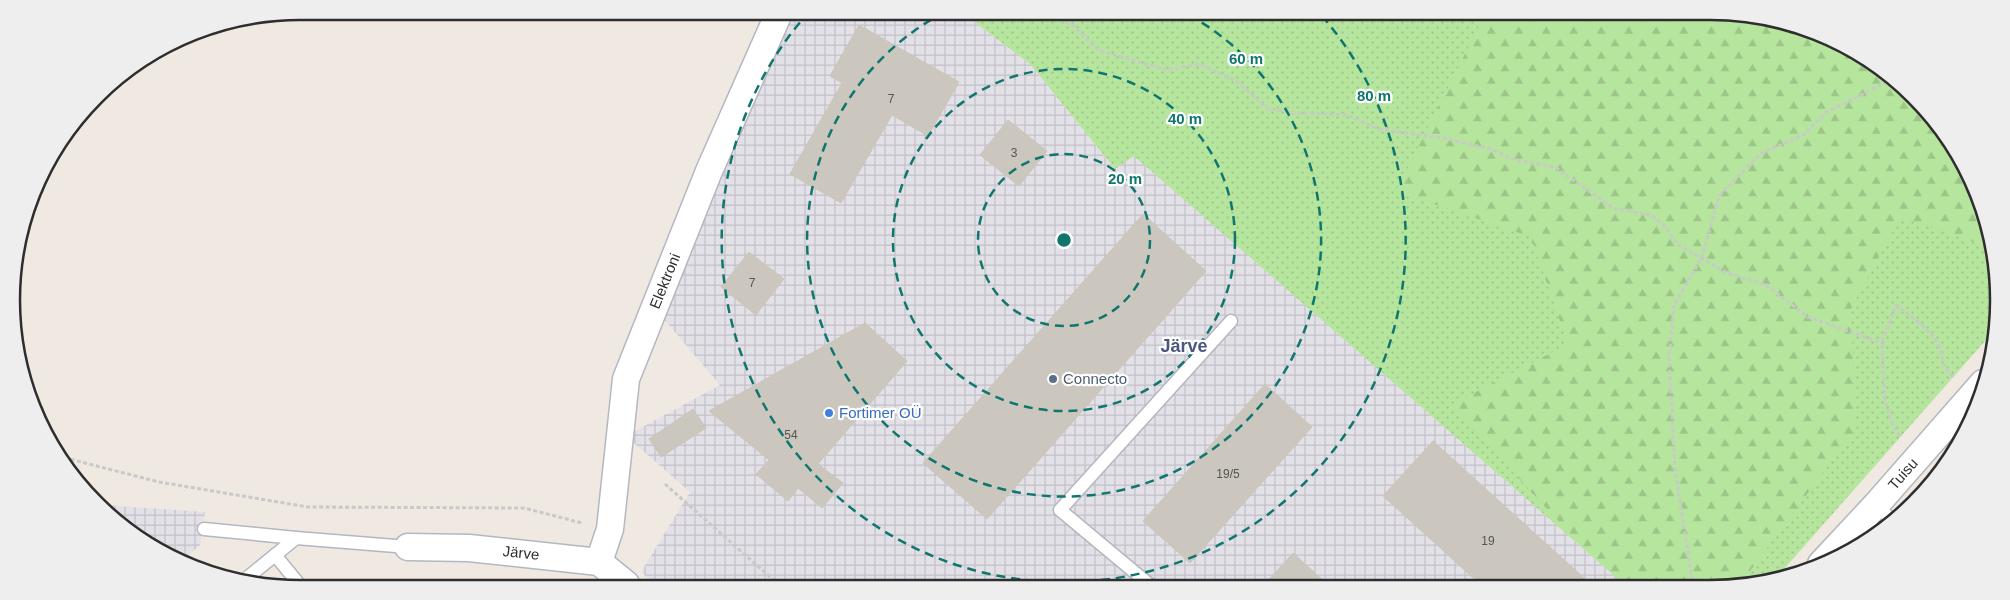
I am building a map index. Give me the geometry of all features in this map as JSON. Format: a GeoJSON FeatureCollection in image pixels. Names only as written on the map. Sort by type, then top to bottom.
{"type":"FeatureCollection","features":[{"type":"Feature","properties":{"kind":"street","name":"Elektroni"},"geometry":{"type":"LineString","coordinates":[[599,562],[610,529],[626,379],[710,172],[776,20]]}},
{"type":"Feature","properties":{"kind":"street","name":"Tuisu"},"geometry":{"type":"LineString","coordinates":[[1845,545],[1885,513],[1915,460],[1974,394]]}},
{"type":"Feature","properties":{"kind":"street","name":"Järve"},"geometry":{"type":"LineString","coordinates":[[408,547],[469,548],[599,562]]}},
{"type":"Feature","properties":{"kind":"street"},"geometry":{"type":"LineString","coordinates":[[599,562],[621,580]]}},
{"type":"Feature","properties":{"kind":"lane"},"geometry":{"type":"LineString","coordinates":[[1144,580],[1060,510],[1231,321]]}},
{"type":"Feature","properties":{"kind":"lane"},"geometry":{"type":"LineString","coordinates":[[204,529],[408,547]]}},
{"type":"Feature","properties":{"kind":"lane"},"geometry":{"type":"LineString","coordinates":[[250,576],[296,538]]}},
{"type":"Feature","properties":{"kind":"lane"},"geometry":{"type":"LineString","coordinates":[[275,555],[295,580]]}},
{"type":"Feature","properties":{"kind":"path"},"geometry":{"type":"LineString","coordinates":[[1061,20],[1074,26],[1098,50],[1166,70],[1199,64],[1236,81],[1267,108],[1294,113],[1348,115],[1378,129],[1448,139],[1491,149],[1515,160],[1555,167],[1614,208],[1651,215],[1666,227],[1677,244],[1727,273],[1766,284],[1808,317],[1882,343]]}},
{"type":"Feature","properties":{"kind":"path"},"geometry":{"type":"LineString","coordinates":[[1694,580],[1675,468],[1669,358],[1674,305],[1702,257],[1719,196],[1760,154],[1805,134],[1825,113],[1886,82]]}},
{"type":"Feature","properties":{"kind":"path"},"geometry":{"type":"LineString","coordinates":[[1915,460],[1893,425],[1885,400],[1882,343],[1896,306],[1927,330],[1939,346],[1943,367],[1975,389]]}},
{"type":"Feature","properties":{"kind":"path"},"geometry":{"type":"LineString","coordinates":[[69,459],[159,482],[308,508],[524,508],[610,529]]}},
{"type":"Feature","properties":{"kind":"path"},"geometry":{"type":"LineString","coordinates":[[665,484],[773,580]]}},
{"type":"Feature","properties":{"kind":"shaded area"},"geometry":{"type":"Polygon","coordinates":[[[787,20],[972,20],[1031,65],[1114,168],[1134,155],[1619,580],[650,580],[641,572],[690,492],[626,436],[720,385],[662,317],[787,20]]]}},
{"type":"Feature","properties":{"kind":"shaded area"},"geometry":{"type":"Polygon","coordinates":[[[109,505],[205,512],[200,545],[187,556],[144,533],[109,505]]]}},
{"type":"Feature","properties":{"kind":"green space"},"geometry":{"type":"Polygon","coordinates":[[[972,20],[1710,20],[1765,25],[1817,41],[1866,67],[1895,89],[1921,115],[1943,144],[1969,193],[1985,245],[1990,300],[1988,338],[1784,570],[1747,578],[1619,580],[1134,156],[1115,169],[1031,65],[972,20]]]}},
{"type":"Feature","properties":{"kind":"green space"},"geometry":{"type":"Polygon","coordinates":[[[1482,20],[1710,20],[1747,22],[1765,25],[1817,41],[1866,67],[1895,89],[1921,115],[1943,144],[1969,193],[1985,245],[1900,217],[1851,309],[1856,428],[1745,578],[1620,580],[1585,550],[1451,405],[1568,344],[1531,237],[1396,191],[1482,20]]]}},
{"type":"Feature","properties":{"kind":"building"},"geometry":{"type":"Polygon","coordinates":[[[859,25],[959,82],[928,136],[892,115],[841,203],[790,174],[842,83],[830,76],[859,25]]]}},
{"type":"Feature","properties":{"kind":"building"},"geometry":{"type":"Polygon","coordinates":[[[1008,120],[1047,151],[1019,186],[980,155],[1008,120]]]}},
{"type":"Feature","properties":{"kind":"building"},"geometry":{"type":"Polygon","coordinates":[[[1143,214],[1206,271],[987,519],[923,463],[1143,214]]]}},
{"type":"Feature","properties":{"kind":"building"},"geometry":{"type":"Polygon","coordinates":[[[749,252],[784,279],[756,315],[721,287],[749,252]]]}},
{"type":"Feature","properties":{"kind":"building"},"geometry":{"type":"Polygon","coordinates":[[[865,323],[907,361],[818,464],[843,483],[822,508],[798,488],[788,501],[756,474],[769,460],[709,411],[865,323]]]}},
{"type":"Feature","properties":{"kind":"building"},"geometry":{"type":"Polygon","coordinates":[[[1265,384],[1312,427],[1190,563],[1143,521],[1265,384]]]}},
{"type":"Feature","properties":{"kind":"building"},"geometry":{"type":"Polygon","coordinates":[[[693,409],[706,428],[661,457],[649,439],[693,409]]]}},
{"type":"Feature","properties":{"kind":"building"},"geometry":{"type":"Polygon","coordinates":[[[1433,441],[1586,580],[1475,580],[1383,496],[1433,441]]]}},
{"type":"Feature","properties":{"kind":"building"},"geometry":{"type":"Polygon","coordinates":[[[1293,553],[1323,580],[1269,580],[1293,553]]]}},
{"type":"Feature","properties":{"kind":"place","name":"Connecto"},"geometry":{"type":"Point","coordinates":[1053,379]}},
{"type":"Feature","properties":{"kind":"place","name":"Fortimer OÜ"},"geometry":{"type":"Point","coordinates":[829,413]}},
{"type":"Feature","properties":{"kind":"district","name":"Järve"},"geometry":{"type":"Point","coordinates":[1184,346]}}]}
